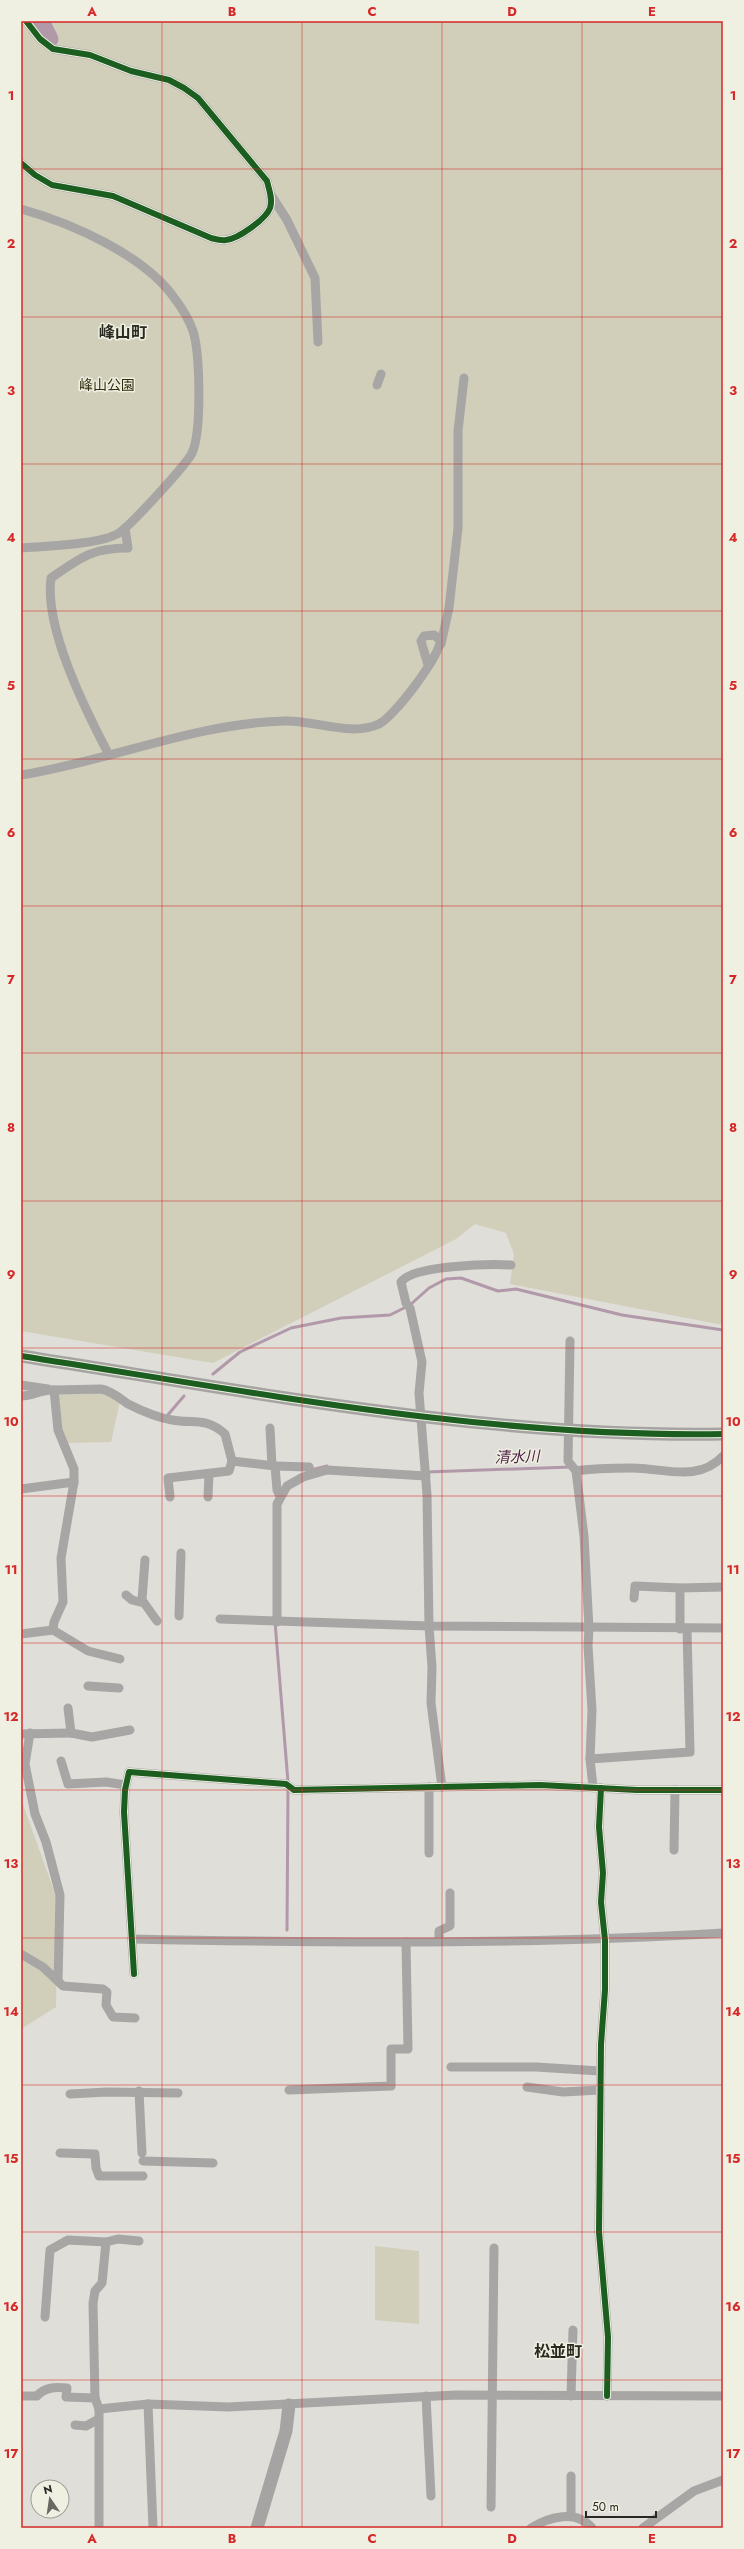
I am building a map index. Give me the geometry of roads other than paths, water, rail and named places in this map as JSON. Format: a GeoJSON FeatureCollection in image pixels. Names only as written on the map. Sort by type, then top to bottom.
{"type":"FeatureCollection","features":[{"type":"Feature","properties":{"kind":"street"},"geometry":{"type":"LineString","coordinates":[[26,21],[40,39],[53,49],[90,55],[184,88],[198,98],[266,181],[271,195],[287,220],[314,278],[318,342]]}},
{"type":"Feature","properties":{"kind":"street"},"geometry":{"type":"LineString","coordinates":[[21,163],[35,175],[52,185],[113,196],[211,238],[226,240],[266,217],[270,207],[271,195]]}},
{"type":"Feature","properties":{"kind":"street"},"geometry":{"type":"LineString","coordinates":[[21,209],[58,221],[131,260],[153,276],[175,298],[193,332],[200,409],[196,444],[191,455],[125,528],[118,533],[98,540],[21,548]]}},
{"type":"Feature","properties":{"kind":"street"},"geometry":{"type":"LineString","coordinates":[[377,385],[381,374]]}},
{"type":"Feature","properties":{"kind":"street"},"geometry":{"type":"LineString","coordinates":[[21,775],[50,770],[249,723],[287,721],[361,728],[379,724],[393,713],[412,691],[441,644],[449,608],[458,528],[458,431],[464,378]]}},
{"type":"Feature","properties":{"kind":"street"},"geometry":{"type":"LineString","coordinates":[[109,755],[88,715],[58,637],[49,594],[51,578],[84,555],[104,548],[128,548],[125,528]]}},
{"type":"Feature","properties":{"kind":"street"},"geometry":{"type":"LineString","coordinates":[[428,665],[421,641],[424,636],[434,635],[440,640],[441,644]]}},
{"type":"Feature","properties":{"kind":"street"},"geometry":{"type":"LineString","coordinates":[[442,1787],[431,1703],[432,1667],[428,1626],[426,1476],[424,1466],[419,1388],[422,1362],[410,1308],[406,1303],[401,1282],[409,1275],[467,1264],[511,1265]]}},
{"type":"Feature","properties":{"kind":"street"},"geometry":{"type":"LineString","coordinates":[[570,1342],[567,1432],[568,1461],[576,1470],[584,1536],[592,1710],[590,1759],[597,1788],[603,1873],[601,1902],[605,1940],[600,2071],[599,2232],[608,2337],[608,2396]]}},
{"type":"Feature","properties":{"kind":"street"},"geometry":{"type":"LineString","coordinates":[[21,1356],[421,1417],[567,1432],[723,1434]]}},
{"type":"Feature","properties":{"kind":"street"},"geometry":{"type":"LineString","coordinates":[[21,1385],[51,1390],[108,1390],[130,1405],[172,1420],[203,1421],[225,1434],[232,1461],[229,1471],[168,1478],[170,1497]]}},
{"type":"Feature","properties":{"kind":"street"},"geometry":{"type":"LineString","coordinates":[[21,1396],[31,1396],[51,1390]]}},
{"type":"Feature","properties":{"kind":"street"},"geometry":{"type":"LineString","coordinates":[[51,1390],[58,1430],[74,1469],[74,1482],[61,1558],[63,1602],[54,1622],[53,1630]]}},
{"type":"Feature","properties":{"kind":"street"},"geometry":{"type":"LineString","coordinates":[[270,1428],[278,1493],[277,1622]]}},
{"type":"Feature","properties":{"kind":"street"},"geometry":{"type":"LineString","coordinates":[[576,1470],[632,1468],[692,1472],[705,1470],[716,1464],[723,1456]]}},
{"type":"Feature","properties":{"kind":"street"},"geometry":{"type":"LineString","coordinates":[[232,1461],[310,1470],[426,1476]]}},
{"type":"Feature","properties":{"kind":"street"},"geometry":{"type":"LineString","coordinates":[[278,1493],[310,1470]]}},
{"type":"Feature","properties":{"kind":"street"},"geometry":{"type":"LineString","coordinates":[[208,1497],[209,1474]]}},
{"type":"Feature","properties":{"kind":"street"},"geometry":{"type":"LineString","coordinates":[[21,1489],[74,1482]]}},
{"type":"Feature","properties":{"kind":"street"},"geometry":{"type":"LineString","coordinates":[[179,1616],[181,1554]]}},
{"type":"Feature","properties":{"kind":"street"},"geometry":{"type":"LineString","coordinates":[[145,1560],[142,1600],[157,1621]]}},
{"type":"Feature","properties":{"kind":"street"},"geometry":{"type":"LineString","coordinates":[[634,1598],[635,1586],[680,1588],[723,1587]]}},
{"type":"Feature","properties":{"kind":"street"},"geometry":{"type":"LineString","coordinates":[[590,1759],[690,1752],[680,1588]]}},
{"type":"Feature","properties":{"kind":"street"},"geometry":{"type":"LineString","coordinates":[[126,1595],[132,1600],[144,1603]]}},
{"type":"Feature","properties":{"kind":"street"},"geometry":{"type":"LineString","coordinates":[[220,1619],[428,1626],[683,1629],[723,1628]]}},
{"type":"Feature","properties":{"kind":"street"},"geometry":{"type":"LineString","coordinates":[[21,1634],[53,1630],[88,1651],[120,1659]]}},
{"type":"Feature","properties":{"kind":"street"},"geometry":{"type":"LineString","coordinates":[[88,1686],[119,1688]]}},
{"type":"Feature","properties":{"kind":"street"},"geometry":{"type":"LineString","coordinates":[[68,1708],[70,1733]]}},
{"type":"Feature","properties":{"kind":"street"},"geometry":{"type":"LineString","coordinates":[[58,1981],[60,1895],[46,1842],[35,1814],[25,1764],[25,1734],[70,1733],[92,1737],[130,1730]]}},
{"type":"Feature","properties":{"kind":"street"},"geometry":{"type":"LineString","coordinates":[[61,1761],[68,1784],[106,1782],[126,1785]]}},
{"type":"Feature","properties":{"kind":"street"},"geometry":{"type":"LineString","coordinates":[[134,1974],[124,1812],[126,1785],[129,1772],[286,1784],[294,1790],[540,1785],[597,1788],[723,1790]]}},
{"type":"Feature","properties":{"kind":"street"},"geometry":{"type":"LineString","coordinates":[[429,1787],[429,1853]]}},
{"type":"Feature","properties":{"kind":"street"},"geometry":{"type":"LineString","coordinates":[[674,1850],[675,1790]]}},
{"type":"Feature","properties":{"kind":"street"},"geometry":{"type":"LineString","coordinates":[[439,1941],[439,1931],[450,1926],[450,1893]]}},
{"type":"Feature","properties":{"kind":"street"},"geometry":{"type":"LineString","coordinates":[[132,1939],[290,1942],[605,1940],[723,1933]]}},
{"type":"Feature","properties":{"kind":"street"},"geometry":{"type":"LineString","coordinates":[[289,2090],[391,2086],[391,2050],[408,2050],[406,1942]]}},
{"type":"Feature","properties":{"kind":"street"},"geometry":{"type":"LineString","coordinates":[[21,1954],[43,1968],[63,1986],[103,1989],[107,1992],[106,2005],[113,2017],[135,2018]]}},
{"type":"Feature","properties":{"kind":"street"},"geometry":{"type":"LineString","coordinates":[[451,2067],[536,2067],[600,2071]]}},
{"type":"Feature","properties":{"kind":"street"},"geometry":{"type":"LineString","coordinates":[[527,2087],[563,2092],[600,2090]]}},
{"type":"Feature","properties":{"kind":"street"},"geometry":{"type":"LineString","coordinates":[[70,2094],[139,2092],[178,2093]]}},
{"type":"Feature","properties":{"kind":"street"},"geometry":{"type":"LineString","coordinates":[[139,2092],[142,2157],[191,2167],[213,2163]]}},
{"type":"Feature","properties":{"kind":"street"},"geometry":{"type":"LineString","coordinates":[[60,2153],[95,2154],[96,2168],[99,2176],[143,2176]]}},
{"type":"Feature","properties":{"kind":"street"},"geometry":{"type":"LineString","coordinates":[[45,2317],[50,2250],[68,2240],[106,2242],[118,2239],[139,2241]]}},
{"type":"Feature","properties":{"kind":"street"},"geometry":{"type":"LineString","coordinates":[[99,2528],[98,2409],[95,2398],[93,2303],[95,2291],[102,2283],[106,2242]]}},
{"type":"Feature","properties":{"kind":"street"},"geometry":{"type":"LineString","coordinates":[[491,2507],[494,2248]]}},
{"type":"Feature","properties":{"kind":"street"},"geometry":{"type":"LineString","coordinates":[[571,2396],[573,2330]]}},
{"type":"Feature","properties":{"kind":"street"},"geometry":{"type":"LineString","coordinates":[[21,2396],[37,2396],[43,2389],[58,2387],[67,2388],[66,2397],[95,2398]]}},
{"type":"Feature","properties":{"kind":"street"},"geometry":{"type":"LineString","coordinates":[[98,2409],[148,2404],[228,2407],[289,2405],[426,2396],[723,2396]]}},
{"type":"Feature","properties":{"kind":"street"},"geometry":{"type":"LineString","coordinates":[[426,2396],[431,2496]]}},
{"type":"Feature","properties":{"kind":"street"},"geometry":{"type":"LineString","coordinates":[[148,2404],[153,2528]]}},
{"type":"Feature","properties":{"kind":"street"},"geometry":{"type":"LineString","coordinates":[[256,2528],[286,2431],[289,2405]]}},
{"type":"Feature","properties":{"kind":"street"},"geometry":{"type":"LineString","coordinates":[[76,2425],[86,2426],[98,2420]]}},
{"type":"Feature","properties":{"kind":"street"},"geometry":{"type":"LineString","coordinates":[[571,2476],[571,2516]]}},
{"type":"Feature","properties":{"kind":"street"},"geometry":{"type":"LineString","coordinates":[[643,2528],[694,2491],[723,2480]]}},
{"type":"Feature","properties":{"kind":"street"},"geometry":{"type":"LineString","coordinates":[[531,2528],[562,2516],[571,2516],[586,2521],[592,2528]]}},
{"type":"Feature","properties":{"kind":"waterway"},"geometry":{"type":"LineString","coordinates":[[41,21],[50,39]]}},
{"type":"Feature","properties":{"kind":"waterway"},"geometry":{"type":"LineString","coordinates":[[213,1374],[240,1352],[291,1328],[341,1318],[390,1315],[410,1305],[429,1288],[446,1279],[461,1278],[498,1291],[516,1289],[622,1315],[723,1330]]}},
{"type":"Feature","properties":{"kind":"waterway"},"geometry":{"type":"LineString","coordinates":[[166,1417],[184,1396]]}},
{"type":"Feature","properties":{"kind":"waterway","name":"清水川"},"geometry":{"type":"LineString","coordinates":[[311,1470],[327,1466]]}},
{"type":"Feature","properties":{"kind":"waterway","name":"清水川"},"geometry":{"type":"LineString","coordinates":[[427,1472],[571,1467]]}},
{"type":"Feature","properties":{"kind":"waterway"},"geometry":{"type":"LineString","coordinates":[[275,1622],[288,1782]]}},
{"type":"Feature","properties":{"kind":"waterway"},"geometry":{"type":"LineString","coordinates":[[287,1930],[288,1788]]}},
{"type":"Feature","properties":{"kind":"district","name":"峰山町"},"geometry":{"type":"Point","coordinates":[123,332]}},
{"type":"Feature","properties":{"kind":"district","name":"松並町"},"geometry":{"type":"Point","coordinates":[558,2351]}},
{"type":"Feature","properties":{"kind":"park label","name":"峰山公園"},"geometry":{"type":"Point","coordinates":[107,385]}}]}
